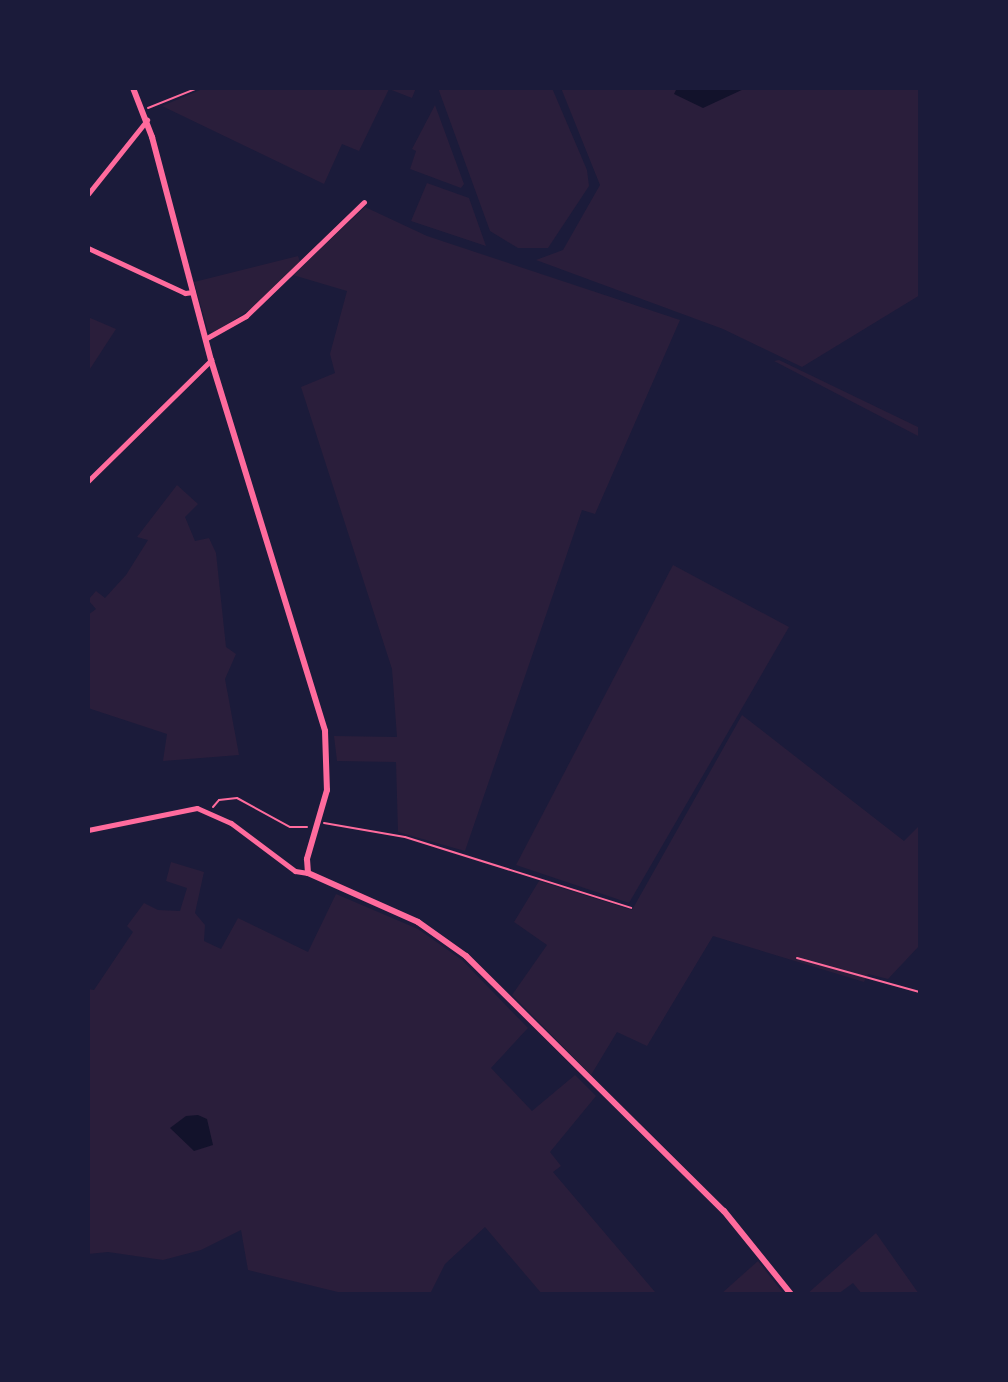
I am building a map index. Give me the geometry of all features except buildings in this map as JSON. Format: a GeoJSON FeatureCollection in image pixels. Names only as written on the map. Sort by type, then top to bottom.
{"type":"FeatureCollection","features":[{"type":"Feature","properties":{"kind":"street"},"geometry":{"type":"LineString","coordinates":[[133,88],[147,120],[211,360],[325,731],[329,771],[308,873]]}},
{"type":"Feature","properties":{"kind":"street"},"geometry":{"type":"LineString","coordinates":[[88,194],[147,120]]}},
{"type":"Feature","properties":{"kind":"street"},"geometry":{"type":"LineString","coordinates":[[205,339],[246,316],[364,202]]}},
{"type":"Feature","properties":{"kind":"street"},"geometry":{"type":"LineString","coordinates":[[88,248],[185,293],[193,292]]}},
{"type":"Feature","properties":{"kind":"street"},"geometry":{"type":"LineString","coordinates":[[88,481],[211,360]]}},
{"type":"Feature","properties":{"kind":"street"},"geometry":{"type":"LineString","coordinates":[[88,830],[108,829],[181,808],[211,812],[290,868],[308,873],[441,936],[724,1211],[791,1294]]}},
{"type":"Feature","properties":{"kind":"path"},"geometry":{"type":"LineString","coordinates":[[143,110],[198,88]]}},
{"type":"Feature","properties":{"kind":"path"},"geometry":{"type":"LineString","coordinates":[[211,812],[219,800],[237,798],[290,827],[318,822],[405,837],[631,908]]}},
{"type":"Feature","properties":{"kind":"path"},"geometry":{"type":"LineString","coordinates":[[797,958],[920,992]]}},
{"type":"Feature","properties":{"kind":"shaded area"},"geometry":{"type":"Polygon","coordinates":[[[205,88],[416,88],[412,98],[389,89],[359,151],[342,144],[324,184],[162,106],[205,88]]]}},
{"type":"Feature","properties":{"kind":"shaded area"},"geometry":{"type":"Polygon","coordinates":[[[438,88],[552,88],[587,170],[589,186],[548,248],[518,248],[490,231],[438,88]]]}},
{"type":"Feature","properties":{"kind":"shaded area"},"geometry":{"type":"Polygon","coordinates":[[[561,88],[920,88],[920,295],[802,367],[723,329],[536,260],[563,250],[600,185],[561,88]]]}},
{"type":"Feature","properties":{"kind":"shaded area"},"geometry":{"type":"Polygon","coordinates":[[[677,88],[746,88],[703,108],[674,94],[677,88]]]}},
{"type":"Feature","properties":{"kind":"shaded area"},"geometry":{"type":"Polygon","coordinates":[[[435,105],[464,184],[461,188],[410,169],[416,151],[412,149],[435,105]]]}},
{"type":"Feature","properties":{"kind":"shaded area"},"geometry":{"type":"Polygon","coordinates":[[[427,183],[469,198],[486,246],[411,221],[427,183]]]}},
{"type":"Feature","properties":{"kind":"shaded area"},"geometry":{"type":"Polygon","coordinates":[[[365,207],[427,236],[680,320],[595,514],[582,510],[465,851],[398,832],[396,762],[337,761],[334,736],[397,737],[392,669],[301,387],[335,373],[330,354],[347,291],[293,275],[365,207]]]}},
{"type":"Feature","properties":{"kind":"shaded area"},"geometry":{"type":"Polygon","coordinates":[[[298,256],[300,262],[255,306],[214,333],[208,331],[194,282],[298,256]]]}},
{"type":"Feature","properties":{"kind":"shaded area"},"geometry":{"type":"Polygon","coordinates":[[[88,317],[116,329],[88,372],[88,317]]]}},
{"type":"Feature","properties":{"kind":"shaded area"},"geometry":{"type":"Polygon","coordinates":[[[779,360],[920,428],[920,437],[774,361],[779,360]]]}},
{"type":"Feature","properties":{"kind":"shaded area"},"geometry":{"type":"Polygon","coordinates":[[[177,485],[198,504],[185,517],[195,541],[209,538],[216,553],[226,647],[236,654],[225,679],[239,755],[163,761],[167,734],[88,708],[88,615],[96,609],[88,600],[96,591],[105,598],[126,575],[148,540],[137,537],[177,485]]]}},
{"type":"Feature","properties":{"kind":"shaded area"},"geometry":{"type":"Polygon","coordinates":[[[673,565],[789,627],[629,903],[516,865],[673,565]]]}},
{"type":"Feature","properties":{"kind":"shaded area"},"geometry":{"type":"Polygon","coordinates":[[[742,715],[904,841],[920,825],[920,945],[888,979],[868,974],[864,982],[713,936],[647,1046],[617,1032],[591,1075],[512,995],[547,945],[514,922],[539,881],[632,910],[742,715]]]}},
{"type":"Feature","properties":{"kind":"shaded area"},"geometry":{"type":"Polygon","coordinates":[[[171,862],[204,872],[195,913],[205,925],[204,941],[221,949],[238,918],[308,952],[336,894],[418,929],[462,960],[528,1028],[491,1068],[532,1111],[575,1075],[596,1096],[550,1152],[561,1166],[553,1172],[655,1292],[542,1294],[485,1227],[445,1264],[430,1294],[346,1294],[248,1270],[241,1230],[201,1250],[163,1260],[108,1252],[88,1254],[88,989],[94,990],[133,932],[127,926],[144,903],[158,910],[180,911],[187,888],[166,881],[171,862]]]}},
{"type":"Feature","properties":{"kind":"shaded area"},"geometry":{"type":"Polygon","coordinates":[[[198,1115],[207,1119],[213,1145],[194,1151],[170,1128],[186,1116],[198,1115]]]}},
{"type":"Feature","properties":{"kind":"shaded area"},"geometry":{"type":"Polygon","coordinates":[[[876,1233],[919,1294],[862,1294],[853,1283],[838,1294],[807,1294],[876,1233]]]}},
{"type":"Feature","properties":{"kind":"shaded area"},"geometry":{"type":"Polygon","coordinates":[[[758,1261],[784,1294],[721,1294],[740,1277],[758,1261]]]}}]}
